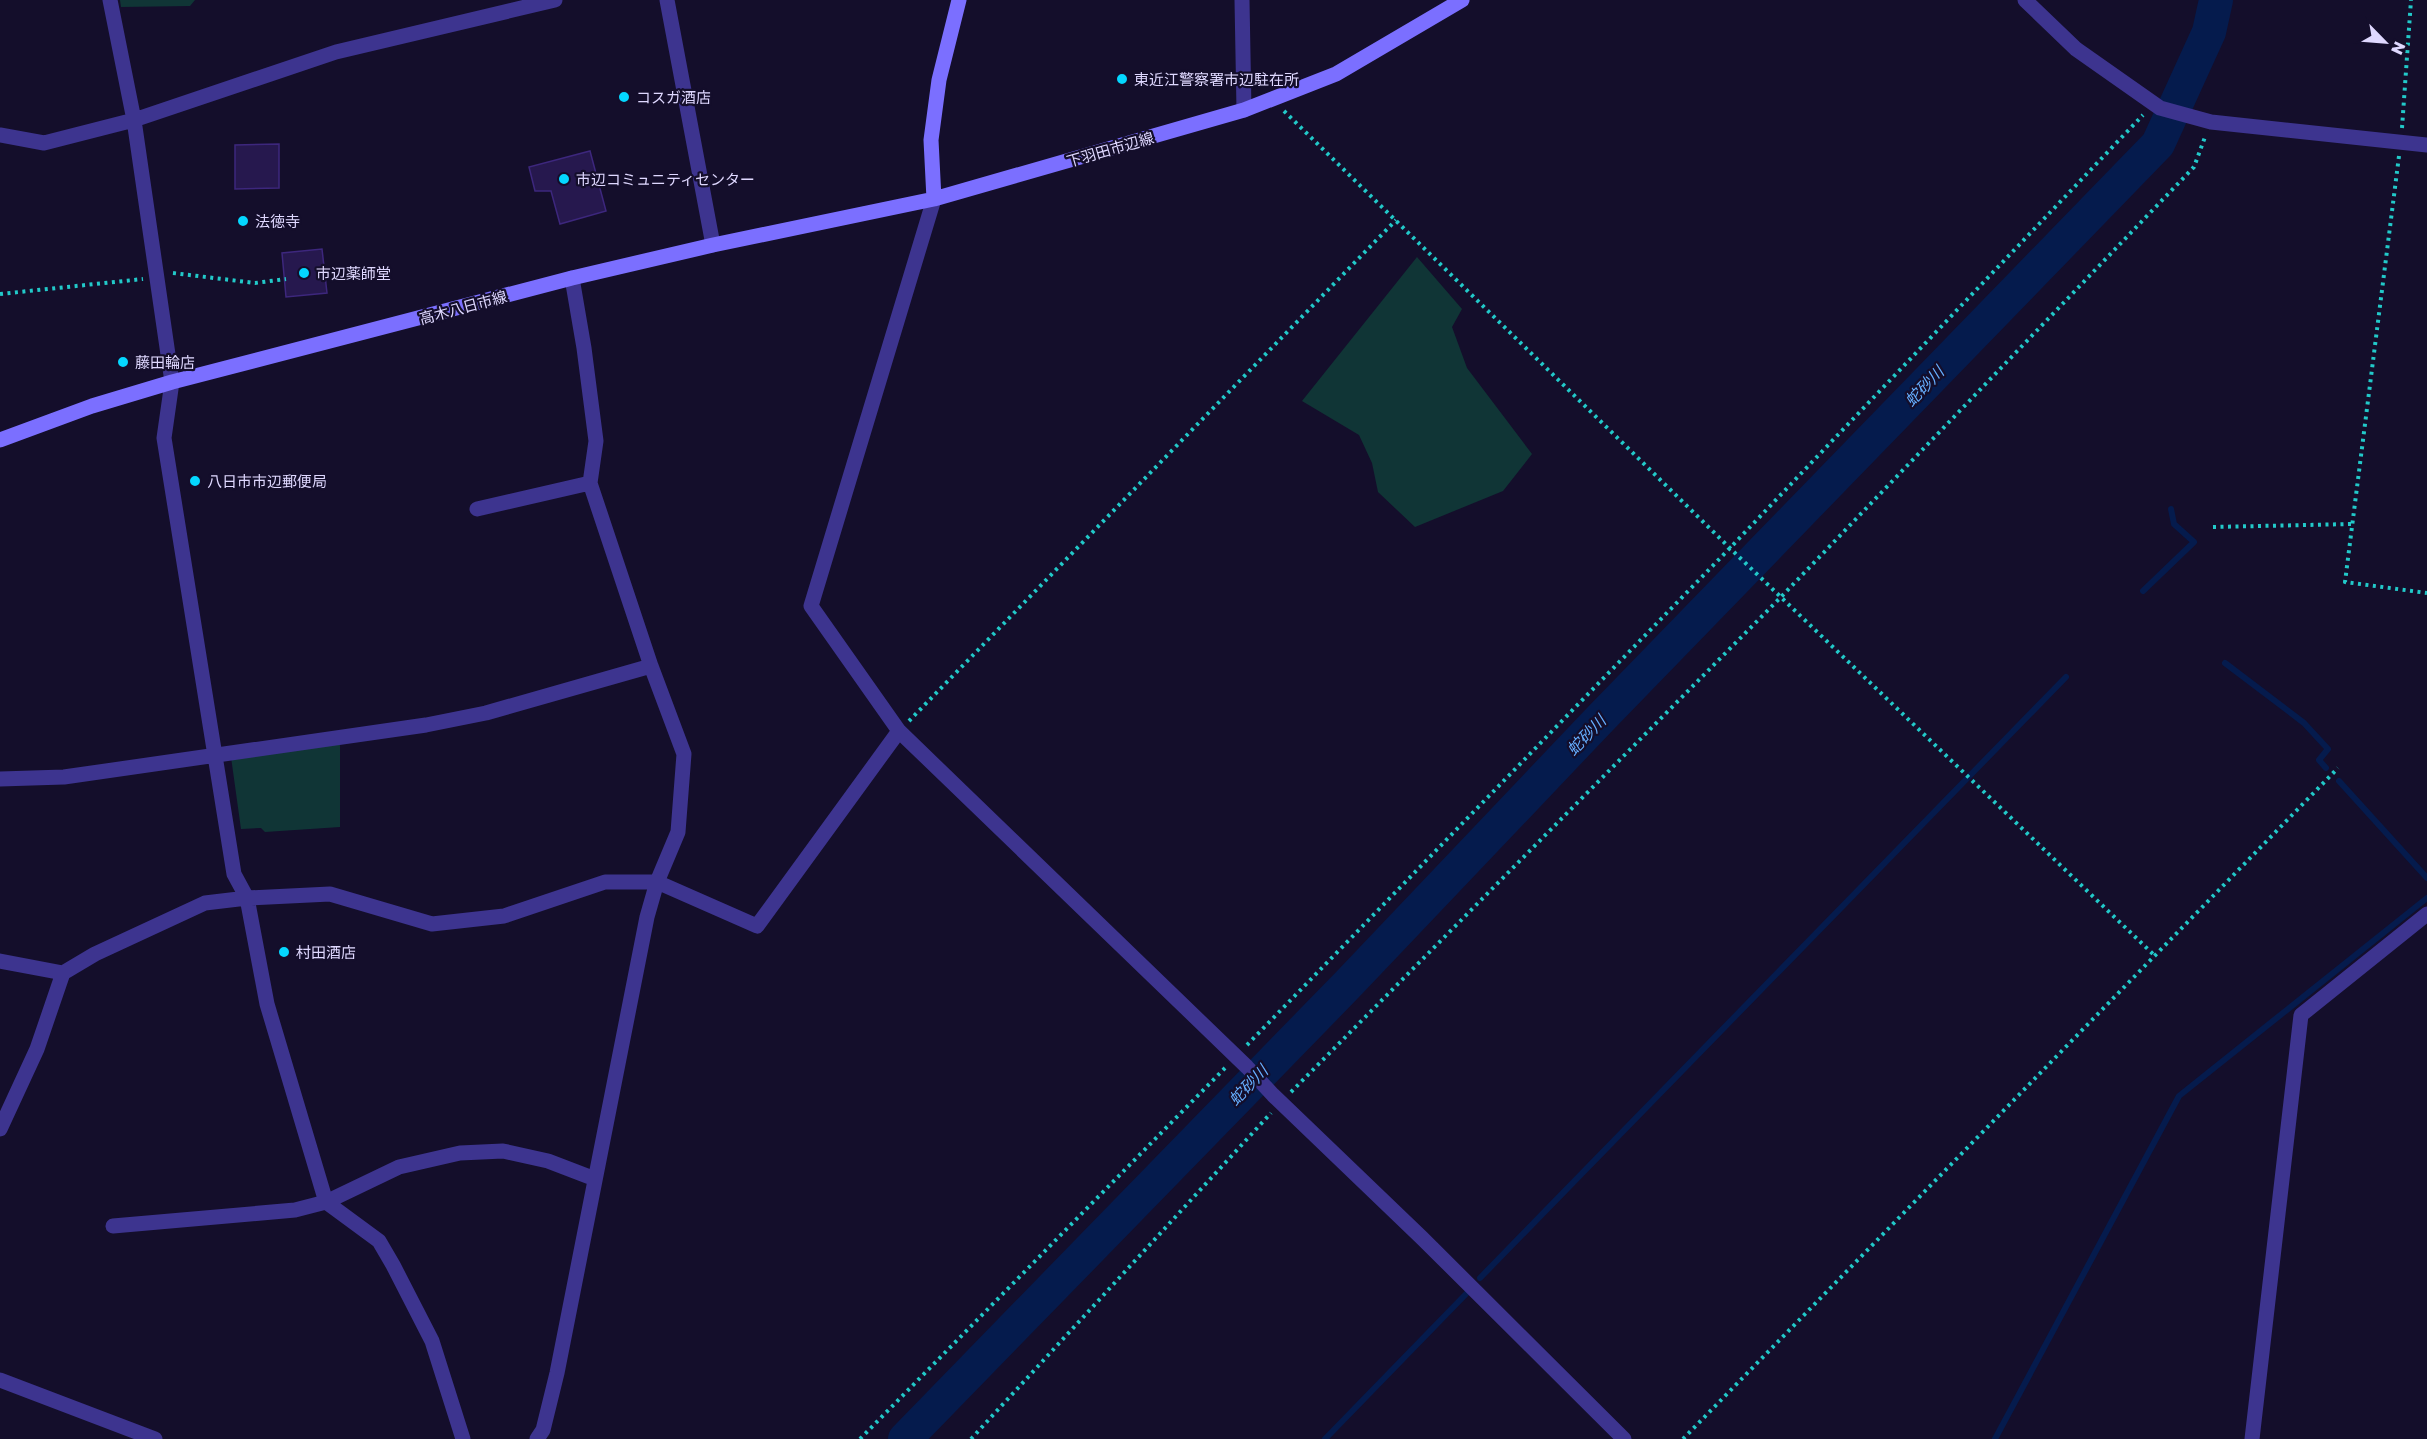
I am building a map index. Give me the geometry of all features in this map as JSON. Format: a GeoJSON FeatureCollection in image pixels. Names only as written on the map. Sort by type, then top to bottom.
{"type":"FeatureCollection","features":[{"type":"Feature","properties":{"kind":"main road"},"geometry":{"type":"LineString","coordinates":[[934,199],[931,140],[939,80],[959,0]]}},
{"type":"Feature","properties":{"kind":"main road","name":"下羽田市辺線"},"geometry":{"type":"LineString","coordinates":[[934,199],[1273,100],[1336,74],[1462,0]]}},
{"type":"Feature","properties":{"kind":"main road","name":"高木八日市線"},"geometry":{"type":"LineString","coordinates":[[0,440],[92,406],[172,382],[572,278],[713,245],[934,199]]}},
{"type":"Feature","properties":{"kind":"street"},"geometry":{"type":"LineString","coordinates":[[110,0],[134,120],[172,382],[164,438],[234,874],[247,898],[267,1004],[326,1202],[379,1241],[393,1265],[432,1341],[463,1439]]}},
{"type":"Feature","properties":{"kind":"street"},"geometry":{"type":"LineString","coordinates":[[0,135],[45,143],[134,120],[336,52],[513,5],[555,0]]}},
{"type":"Feature","properties":{"kind":"street"},"geometry":{"type":"LineString","coordinates":[[667,0],[713,245]]}},
{"type":"Feature","properties":{"kind":"street"},"geometry":{"type":"LineString","coordinates":[[1242,0],[1244,110]]}},
{"type":"Feature","properties":{"kind":"street"},"geometry":{"type":"LineString","coordinates":[[2025,0],[2076,49],[2157,106],[2204,121],[2427,145]]}},
{"type":"Feature","properties":{"kind":"street"},"geometry":{"type":"LineString","coordinates":[[934,199],[811,606],[899,731],[1242,1062],[1624,1439]]}},
{"type":"Feature","properties":{"kind":"street"},"geometry":{"type":"LineString","coordinates":[[537,1439],[543,1430],[557,1373],[647,917],[657,882],[678,832],[684,754],[651,666],[590,483],[596,441],[572,278]]}},
{"type":"Feature","properties":{"kind":"street"},"geometry":{"type":"LineString","coordinates":[[477,509],[590,483]]}},
{"type":"Feature","properties":{"kind":"street"},"geometry":{"type":"LineString","coordinates":[[0,779],[64,777],[216,754],[380,733],[486,713],[651,666]]}},
{"type":"Feature","properties":{"kind":"street"},"geometry":{"type":"LineString","coordinates":[[0,961],[63,973],[96,954],[205,903],[247,898],[330,894],[432,924],[504,916],[605,882],[657,882],[757,926],[899,731]]}},
{"type":"Feature","properties":{"kind":"street"},"geometry":{"type":"LineString","coordinates":[[2252,1439],[2301,1015],[2427,914]]}},
{"type":"Feature","properties":{"kind":"street"},"geometry":{"type":"LineString","coordinates":[[0,1129],[37,1049],[63,973]]}},
{"type":"Feature","properties":{"kind":"street"},"geometry":{"type":"LineString","coordinates":[[113,1226],[295,1210],[326,1202],[399,1167],[460,1153],[503,1152],[548,1161],[595,1179]]}},
{"type":"Feature","properties":{"kind":"street"},"geometry":{"type":"LineString","coordinates":[[0,1380],[155,1439]]}},
{"type":"Feature","properties":{"kind":"path"},"geometry":{"type":"LineString","coordinates":[[2411,0],[2401,142],[2345,582],[2427,593]]}},
{"type":"Feature","properties":{"kind":"path"},"geometry":{"type":"LineString","coordinates":[[1273,100],[1737,555],[2154,955]]}},
{"type":"Feature","properties":{"kind":"path"},"geometry":{"type":"LineString","coordinates":[[860,1439],[1242,1062],[1730,548],[2157,106]]}},
{"type":"Feature","properties":{"kind":"path"},"geometry":{"type":"LineString","coordinates":[[971,1439],[1277,1099],[1781,597],[2194,167],[2204,121]]}},
{"type":"Feature","properties":{"kind":"path"},"geometry":{"type":"LineString","coordinates":[[899,731],[1396,220]]}},
{"type":"Feature","properties":{"kind":"path"},"geometry":{"type":"LineString","coordinates":[[0,294],[155,274],[255,283],[286,279]]}},
{"type":"Feature","properties":{"kind":"path"},"geometry":{"type":"LineString","coordinates":[[2213,527],[2352,524]]}},
{"type":"Feature","properties":{"kind":"path"},"geometry":{"type":"LineString","coordinates":[[1683,1439],[2338,768]]}},
{"type":"Feature","properties":{"kind":"green space"},"geometry":{"type":"Polygon","coordinates":[[[120,0],[195,0],[190,6],[121,7],[120,0]]]}},
{"type":"Feature","properties":{"kind":"green space"},"geometry":{"type":"Polygon","coordinates":[[[1417,257],[1462,309],[1452,327],[1467,368],[1532,454],[1503,491],[1415,527],[1378,492],[1372,463],[1359,435],[1302,401],[1417,257]]]}},
{"type":"Feature","properties":{"kind":"green space"},"geometry":{"type":"Polygon","coordinates":[[[340,744],[340,827],[265,832],[261,828],[241,829],[231,757],[340,744]]]}},
{"type":"Feature","properties":{"kind":"building","name":"法徳寺"},"geometry":{"type":"Polygon","coordinates":[[[279,144],[279,188],[235,189],[235,145],[279,144]]]}},
{"type":"Feature","properties":{"kind":"building","name":"市辺コミュニティセンター"},"geometry":{"type":"Polygon","coordinates":[[[590,151],[606,211],[560,224],[551,191],[535,191],[529,167],[590,151]]]}},
{"type":"Feature","properties":{"kind":"building","name":"市辺薬師堂"},"geometry":{"type":"Polygon","coordinates":[[[322,249],[327,293],[286,297],[282,253],[322,249]]]}},
{"type":"Feature","properties":{"kind":"waterway","name":"蛇砂川"},"geometry":{"type":"LineString","coordinates":[[905,1439],[1350,982],[1600,719],[2158,144],[2209,32],[2216,0]]}},
{"type":"Feature","properties":{"kind":"waterway"},"geometry":{"type":"LineString","coordinates":[[2143,591],[2194,542],[2174,524],[2171,509]]}},
{"type":"Feature","properties":{"kind":"waterway"},"geometry":{"type":"LineString","coordinates":[[2225,663],[2304,723],[2328,749],[2319,760],[2326,768]]}},
{"type":"Feature","properties":{"kind":"waterway"},"geometry":{"type":"LineString","coordinates":[[1480,1278],[2066,677]]}},
{"type":"Feature","properties":{"kind":"waterway"},"geometry":{"type":"LineString","coordinates":[[2339,781],[2427,878]]}},
{"type":"Feature","properties":{"kind":"waterway"},"geometry":{"type":"LineString","coordinates":[[1995,1439],[2179,1096],[2427,898]]}},
{"type":"Feature","properties":{"kind":"waterway"},"geometry":{"type":"LineString","coordinates":[[1325,1439],[1466,1294]]}},
{"type":"Feature","properties":{"kind":"place","name":"東近江警察署市辺駐在所"},"geometry":{"type":"Point","coordinates":[1122,79]}},
{"type":"Feature","properties":{"kind":"place","name":"コスガ酒店"},"geometry":{"type":"Point","coordinates":[624,97]}},
{"type":"Feature","properties":{"kind":"place","name":"市辺コミュニティセンター"},"geometry":{"type":"Point","coordinates":[564,179]}},
{"type":"Feature","properties":{"kind":"place","name":"法徳寺"},"geometry":{"type":"Point","coordinates":[243,221]}},
{"type":"Feature","properties":{"kind":"place","name":"市辺薬師堂"},"geometry":{"type":"Point","coordinates":[304,273]}},
{"type":"Feature","properties":{"kind":"place","name":"藤田輪店"},"geometry":{"type":"Point","coordinates":[123,362]}},
{"type":"Feature","properties":{"kind":"place","name":"八日市市辺郵便局"},"geometry":{"type":"Point","coordinates":[195,481]}},
{"type":"Feature","properties":{"kind":"place","name":"村田酒店"},"geometry":{"type":"Point","coordinates":[284,952]}}]}
